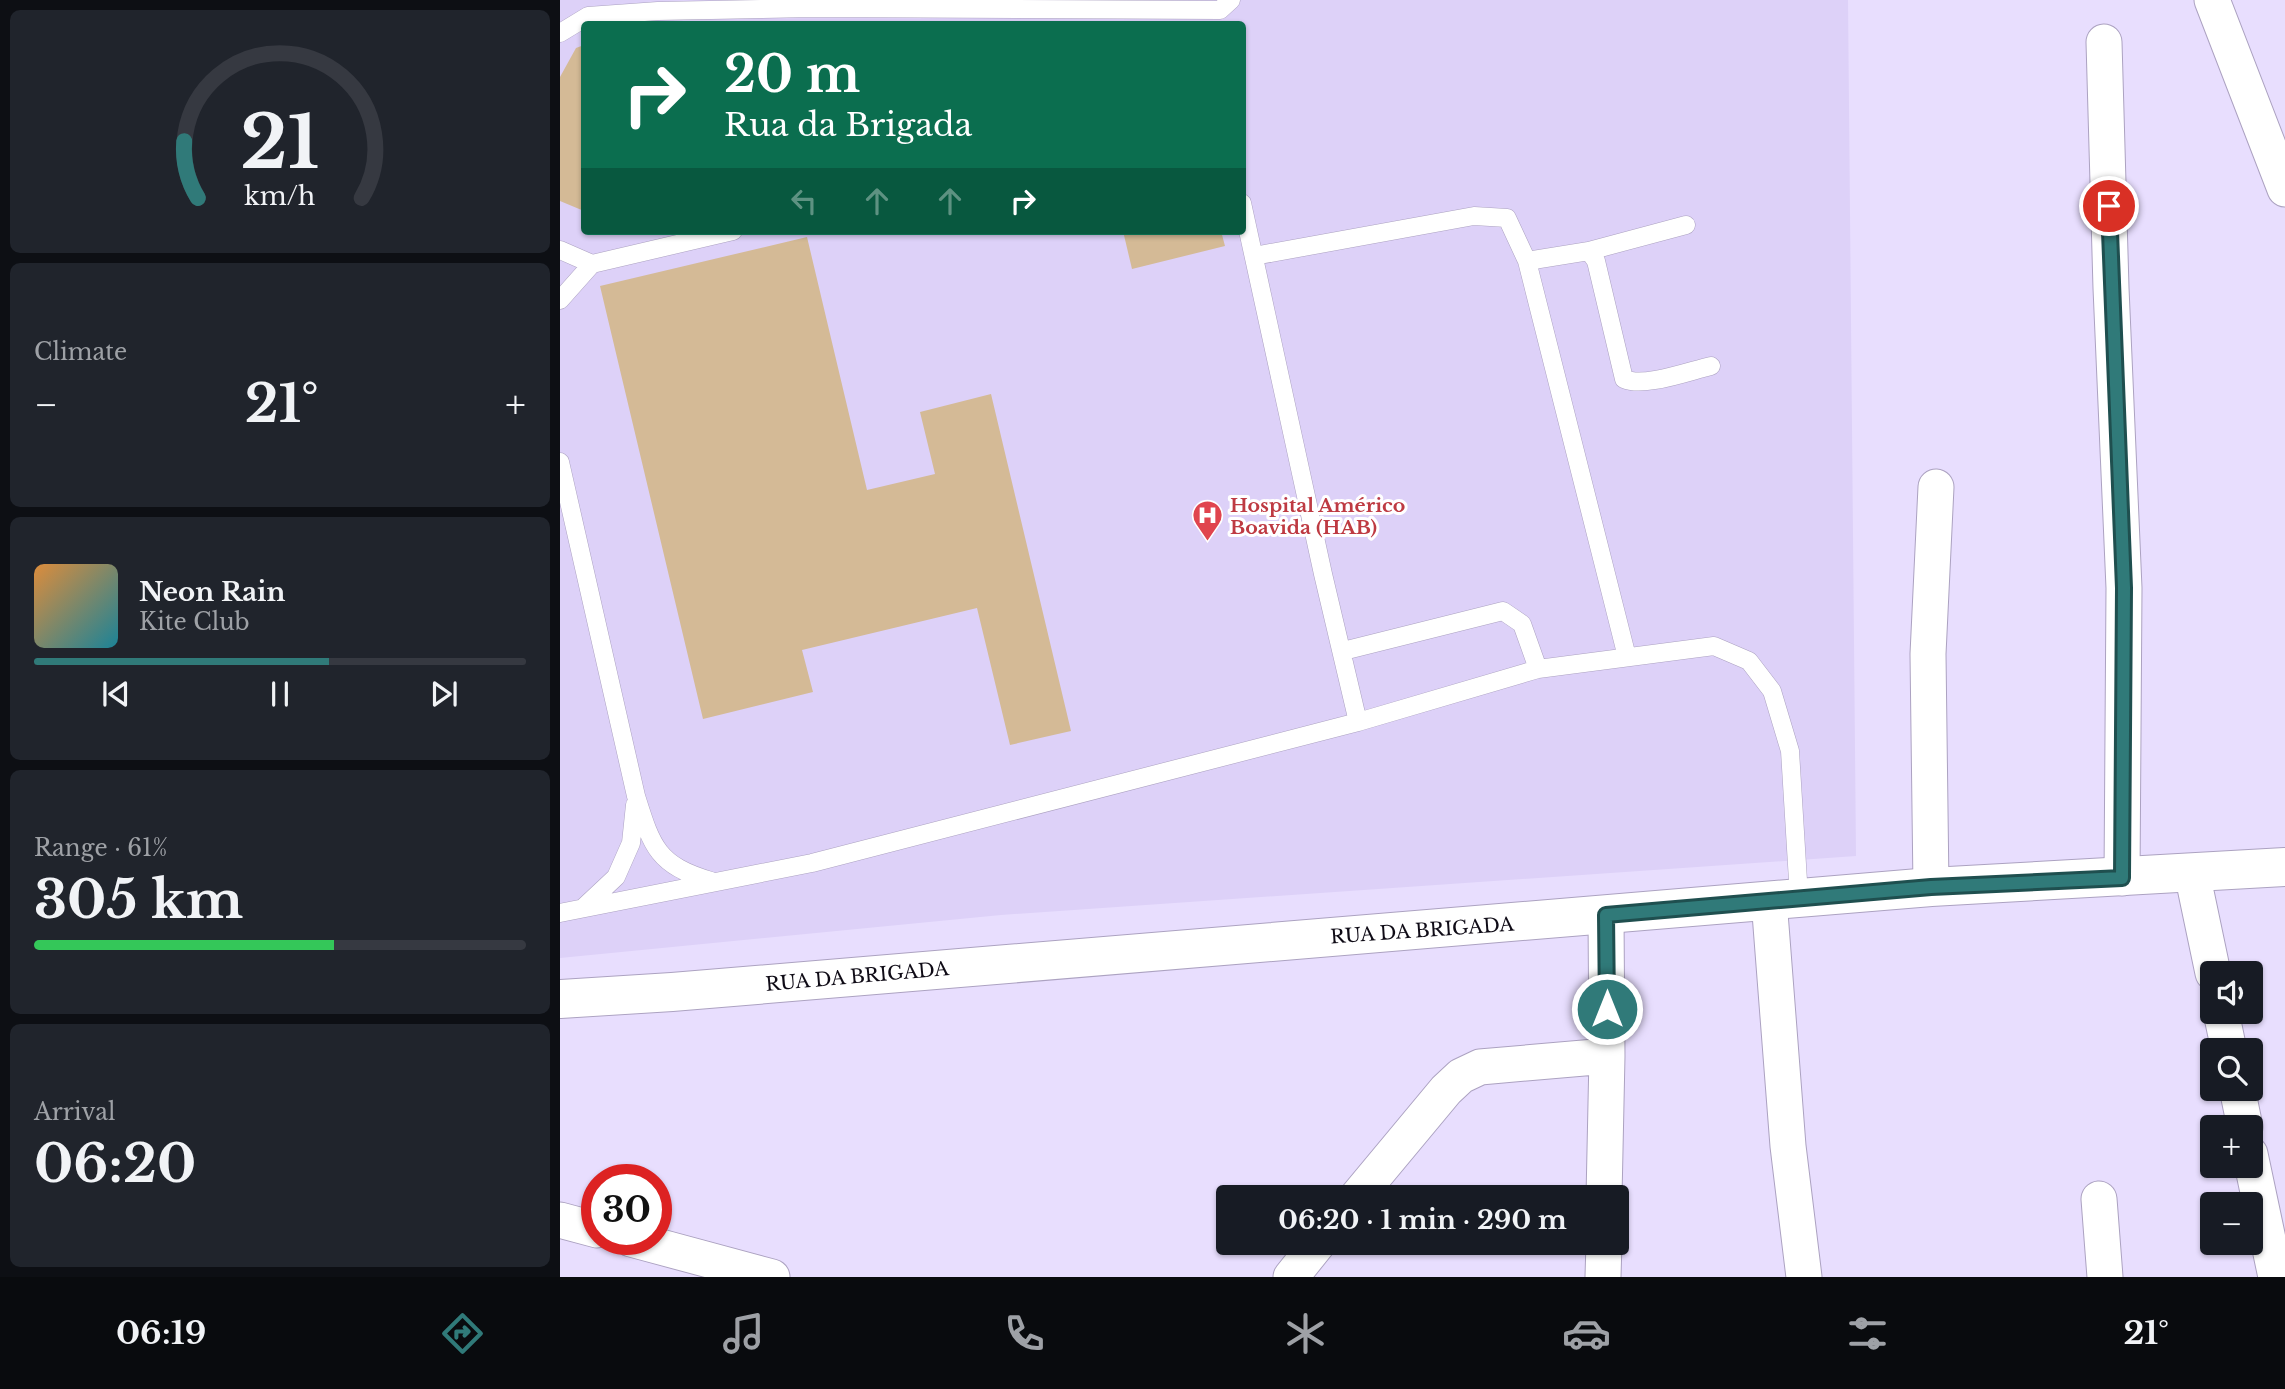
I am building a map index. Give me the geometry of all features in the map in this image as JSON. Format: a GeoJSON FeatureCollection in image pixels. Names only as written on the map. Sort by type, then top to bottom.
{"type":"FeatureCollection","features":[{"type":"Feature","properties":{"kind":"street"},"geometry":{"type":"LineString","coordinates":[[2212,0],[2282,168]]}},
{"type":"Feature","properties":{"kind":"street"},"geometry":{"type":"LineString","coordinates":[[2104,42],[2110,274],[2124,588],[2122,878]]}},
{"type":"Feature","properties":{"kind":"street"},"geometry":{"type":"LineString","coordinates":[[1931,887],[1928,654],[1936,487]]}},
{"type":"Feature","properties":{"kind":"street","name":"RUA DA BRIGADA"},"geometry":{"type":"LineString","coordinates":[[560,999],[1606,915],[1784,898],[2285,867]]}},
{"type":"Feature","properties":{"kind":"street"},"geometry":{"type":"LineString","coordinates":[[2192,873],[2210,961]]}},
{"type":"Feature","properties":{"kind":"street"},"geometry":{"type":"LineString","coordinates":[[1784,898],[1788,1146],[1804,1277]]}},
{"type":"Feature","properties":{"kind":"street"},"geometry":{"type":"LineString","coordinates":[[1604,1185],[1606,915]]}},
{"type":"Feature","properties":{"kind":"street"},"geometry":{"type":"LineString","coordinates":[[1367,1185],[1446,1090],[1461,1076],[1480,1067],[1607,1056]]}},
{"type":"Feature","properties":{"kind":"street"},"geometry":{"type":"LineString","coordinates":[[2255,1178],[2276,1277]]}},
{"type":"Feature","properties":{"kind":"street"},"geometry":{"type":"LineString","coordinates":[[2099,1199],[2105,1277]]}},
{"type":"Feature","properties":{"kind":"street"},"geometry":{"type":"LineString","coordinates":[[560,1220],[581,1226]]}},
{"type":"Feature","properties":{"kind":"street"},"geometry":{"type":"LineString","coordinates":[[672,1250],[772,1277]]}},
{"type":"Feature","properties":{"kind":"street"},"geometry":{"type":"LineString","coordinates":[[1291,1277],[1309,1255]]}},
{"type":"Feature","properties":{"kind":"street"},"geometry":{"type":"LineString","coordinates":[[1603,1277],[1604,1255]]}},
{"type":"Feature","properties":{"kind":"lane"},"geometry":{"type":"LineString","coordinates":[[560,33],[589,16],[658,11],[813,16],[1224,11]]}},
{"type":"Feature","properties":{"kind":"lane"},"geometry":{"type":"LineString","coordinates":[[1254,256],[1474,216],[1507,218],[1527,261],[1627,657]]}},
{"type":"Feature","properties":{"kind":"lane"},"geometry":{"type":"LineString","coordinates":[[1246,221],[1358,722]]}},
{"type":"Feature","properties":{"kind":"lane"},"geometry":{"type":"LineString","coordinates":[[1527,261],[1589,251],[1686,225]]}},
{"type":"Feature","properties":{"kind":"lane"},"geometry":{"type":"LineString","coordinates":[[560,300],[592,264],[716,235]]}},
{"type":"Feature","properties":{"kind":"lane"},"geometry":{"type":"LineString","coordinates":[[560,250],[592,264]]}},
{"type":"Feature","properties":{"kind":"lane"},"geometry":{"type":"LineString","coordinates":[[1589,251],[1600,273],[1624,379],[1633,383],[1650,381],[1711,366]]}},
{"type":"Feature","properties":{"kind":"lane"},"geometry":{"type":"LineString","coordinates":[[560,462],[636,796],[648,835],[663,859],[685,873],[714,882]]}},
{"type":"Feature","properties":{"kind":"lane"},"geometry":{"type":"LineString","coordinates":[[1343,652],[1503,611],[1522,624],[1538,669]]}},
{"type":"Feature","properties":{"kind":"lane"},"geometry":{"type":"LineString","coordinates":[[560,913],[812,863],[1358,722],[1538,669],[1714,646],[1749,661],[1772,691],[1790,751],[1784,898]]}},
{"type":"Feature","properties":{"kind":"lane"},"geometry":{"type":"LineString","coordinates":[[584,907],[616,877],[631,843],[636,796]]}},
{"type":"Feature","properties":{"kind":"shaded area","name":"Hospital Américo Boavida (HAB)"},"geometry":{"type":"Polygon","coordinates":[[[560,0],[1848,0],[1856,856],[1001,915],[560,958],[560,0]]]}},
{"type":"Feature","properties":{"kind":"building"},"geometry":{"type":"Polygon","coordinates":[[[581,46],[581,210],[560,201],[560,77],[576,48],[581,46]]]}},
{"type":"Feature","properties":{"kind":"building"},"geometry":{"type":"Polygon","coordinates":[[[1124,235],[1222,235],[1225,246],[1132,269],[1124,235]]]}},
{"type":"Feature","properties":{"kind":"building"},"geometry":{"type":"Polygon","coordinates":[[[807,237],[867,490],[935,474],[920,412],[991,394],[1071,731],[1010,745],[977,608],[802,650],[813,692],[703,719],[600,286],[807,237]]]}},
{"type":"Feature","properties":{"kind":"place","name":"Hospital Américo Boavida (HAB)"},"geometry":{"type":"Point","coordinates":[1207,543]}},
{"type":"Feature","properties":{"kind":"route"},"geometry":{"type":"LineString","coordinates":[[1607,1009],[1606,915],[1931,887],[2122,878],[2124,588],[2109,206]]}}]}
